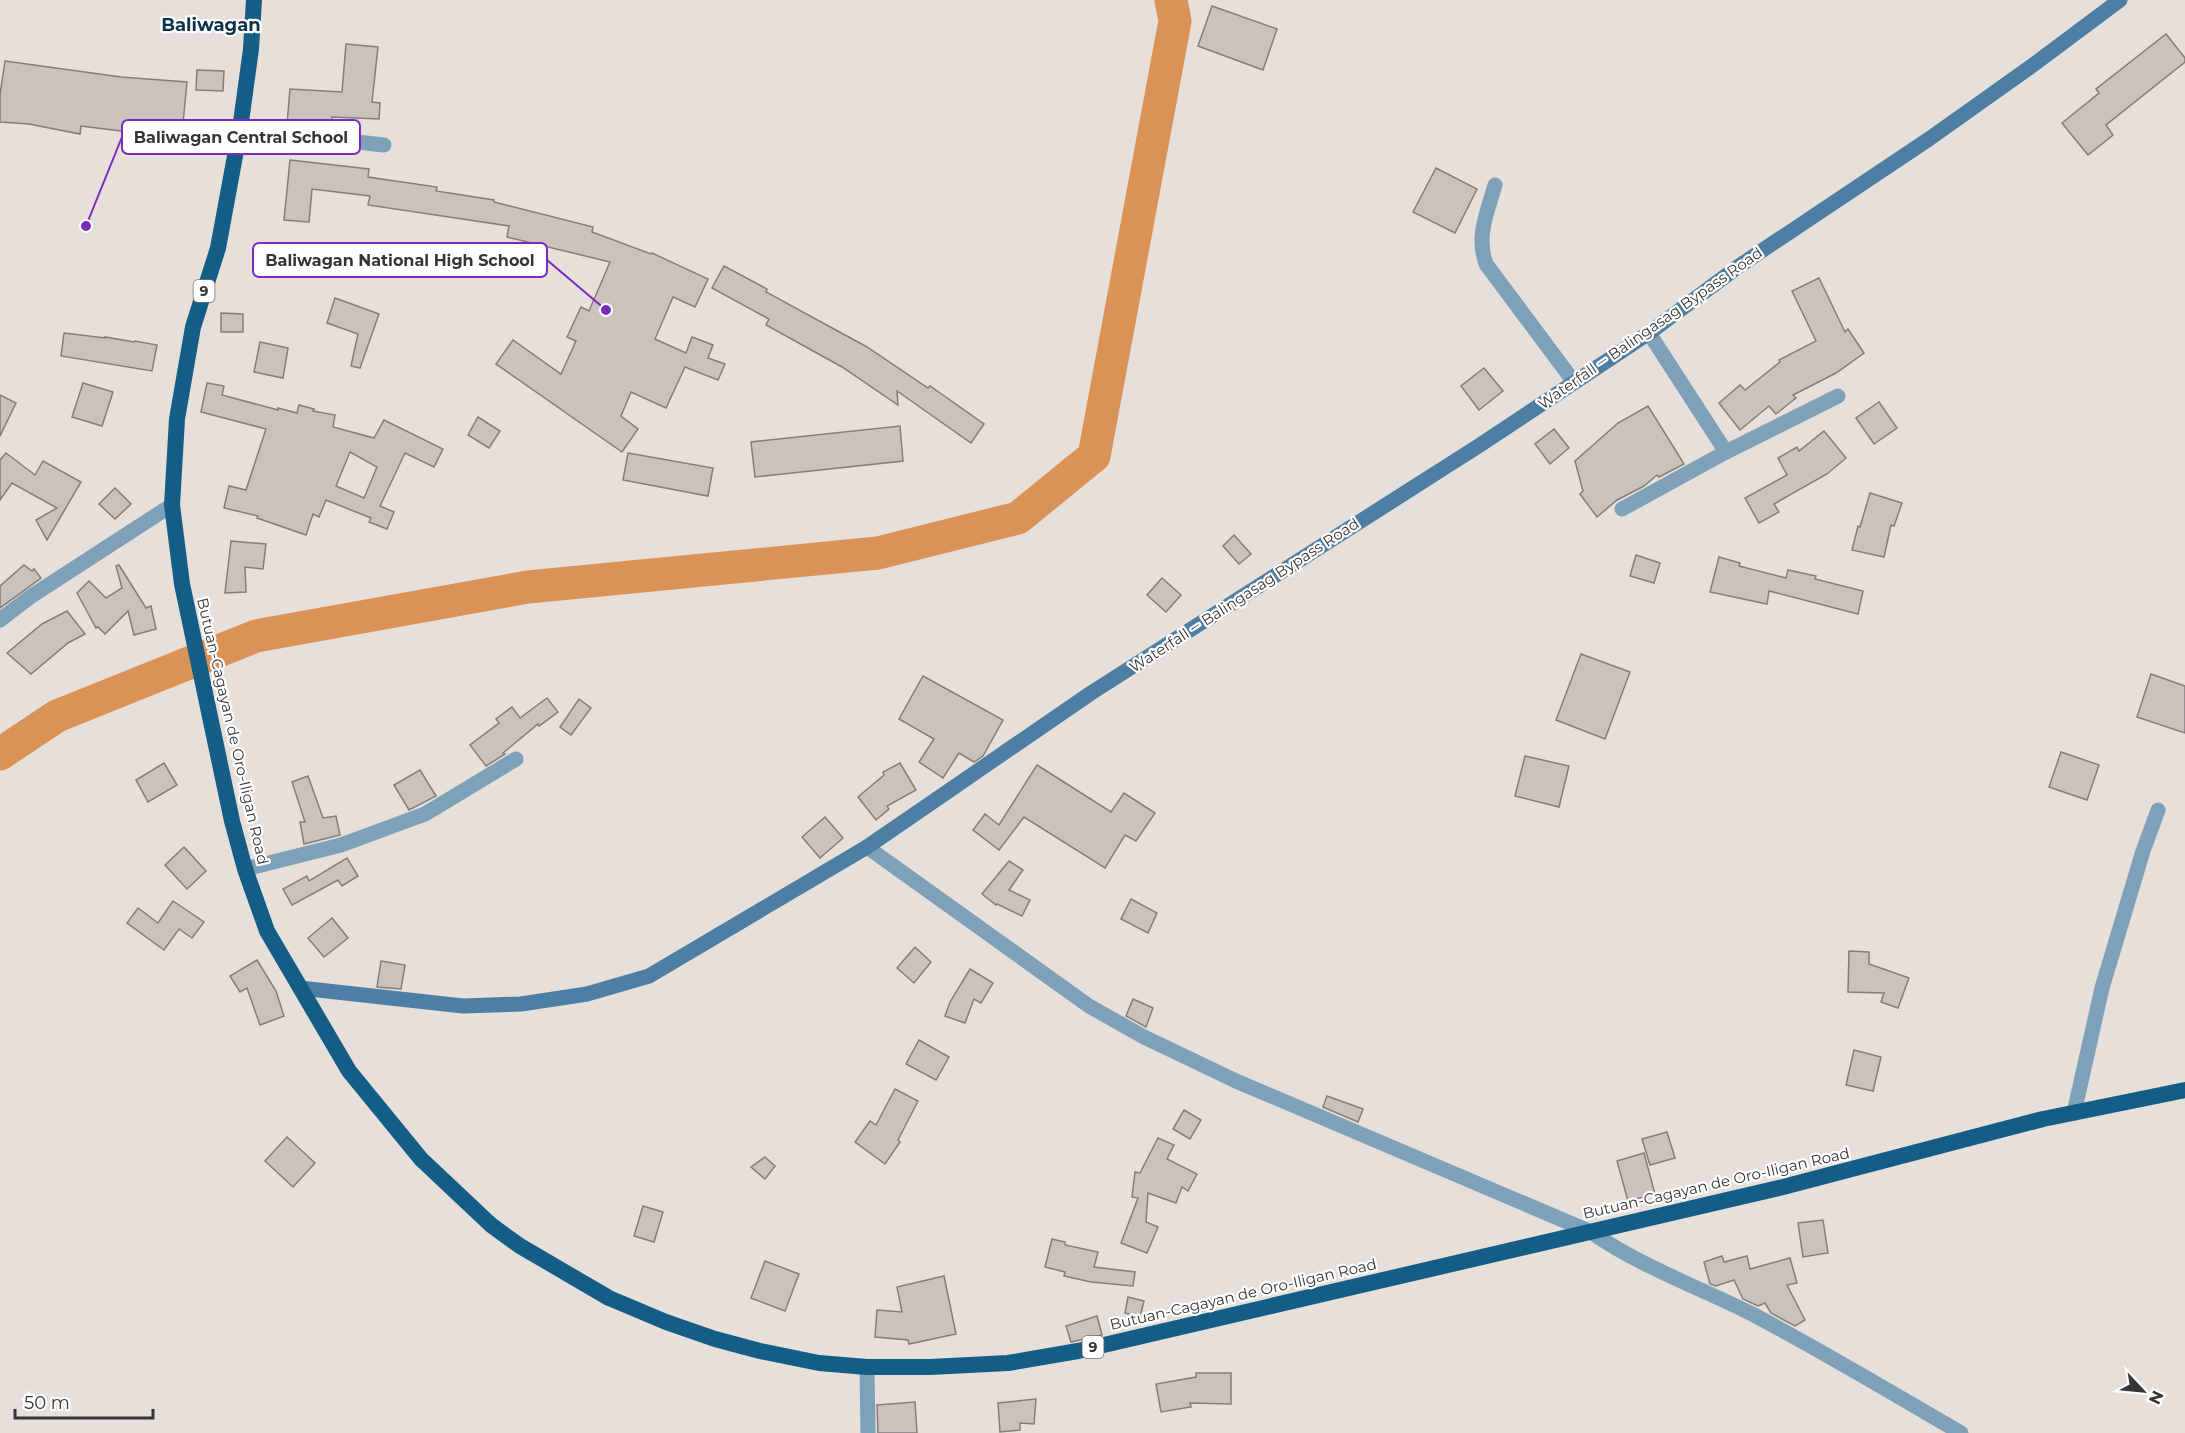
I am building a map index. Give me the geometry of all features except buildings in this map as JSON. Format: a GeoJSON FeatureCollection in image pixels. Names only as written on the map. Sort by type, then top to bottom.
{"type":"FeatureCollection","features":[{"type":"Feature","properties":{"kind":"highway","name":"Butuan-Cagayan de Oro-Iligan Road"},"geometry":{"type":"LineString","coordinates":[[255,0],[240,129],[218,249],[192,327],[177,419],[172,505],[182,584],[232,821],[245,869],[267,931],[349,1071],[421,1159],[491,1225],[609,1298],[666,1322],[715,1339],[819,1363],[867,1367],[1008,1363],[1078,1351],[1841,1173],[2032,1122],[2185,1090]]}},
{"type":"Feature","properties":{"kind":"main road","name":"Waterfall ‒ Balingasag Bypass Road"},"geometry":{"type":"LineString","coordinates":[[300,988],[463,1006],[521,1004],[587,994],[649,976],[867,847],[1091,693],[1649,333],[1739,266],[1929,139],[2024,72],[2120,0]]}},
{"type":"Feature","properties":{"kind":"street"},"geometry":{"type":"LineString","coordinates":[[240,129],[384,145]]}},
{"type":"Feature","properties":{"kind":"street"},"geometry":{"type":"LineString","coordinates":[[1495,185],[1482,228],[1481,249],[1486,264],[1574,382]]}},
{"type":"Feature","properties":{"kind":"street"},"geometry":{"type":"LineString","coordinates":[[1649,333],[1726,452]]}},
{"type":"Feature","properties":{"kind":"street"},"geometry":{"type":"LineString","coordinates":[[1622,509],[1726,452],[1838,396]]}},
{"type":"Feature","properties":{"kind":"street"},"geometry":{"type":"LineString","coordinates":[[0,620],[30,597],[172,505]]}},
{"type":"Feature","properties":{"kind":"street"},"geometry":{"type":"LineString","coordinates":[[245,869],[341,845],[425,814],[516,759]]}},
{"type":"Feature","properties":{"kind":"street"},"geometry":{"type":"LineString","coordinates":[[2074,1113],[2102,988],[2158,810]]}},
{"type":"Feature","properties":{"kind":"street"},"geometry":{"type":"LineString","coordinates":[[867,847],[1089,1006],[1144,1037],[1236,1081],[1591,1232],[1634,1259],[1752,1315],[1836,1360],[1961,1433]]}},
{"type":"Feature","properties":{"kind":"street"},"geometry":{"type":"LineString","coordinates":[[867,1367],[868,1433]]}},
{"type":"Feature","properties":{"kind":"waterway"},"geometry":{"type":"LineString","coordinates":[[0,754],[57,716],[256,636],[528,587],[878,553],[1018,518],[1094,456],[1175,21],[1171,0]]}},
{"type":"Feature","properties":{"kind":"place","name":"Baliwagan Central School"},"geometry":{"type":"Point","coordinates":[86,226]}},
{"type":"Feature","properties":{"kind":"place","name":"Baliwagan National High School"},"geometry":{"type":"Point","coordinates":[606,310]}},
{"type":"Feature","properties":{"kind":"district","name":"Baliwagan"},"geometry":{"type":"Point","coordinates":[211,25]}}]}
